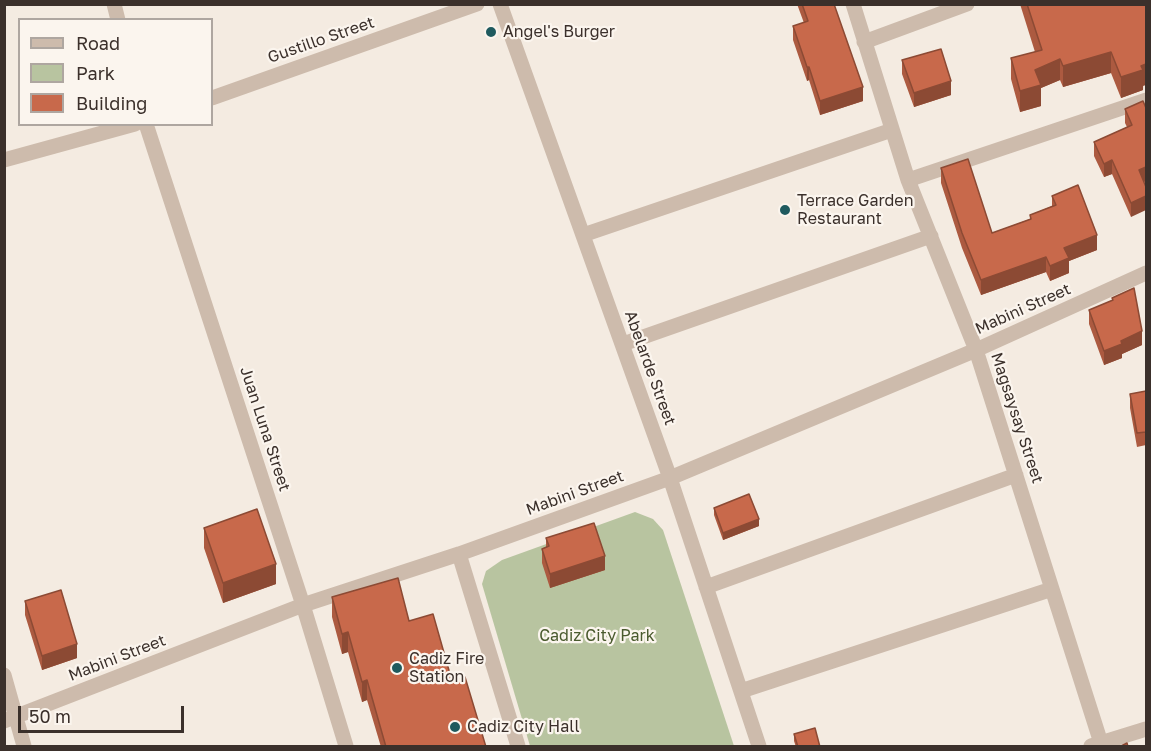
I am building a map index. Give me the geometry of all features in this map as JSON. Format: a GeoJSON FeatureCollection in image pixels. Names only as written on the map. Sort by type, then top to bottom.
{"type":"FeatureCollection","features":[{"type":"Feature","properties":{"kind":"street","name":"Gustillo Street"},"geometry":{"type":"LineString","coordinates":[[213,98],[477,4]]}},
{"type":"Feature","properties":{"kind":"street","name":"Abelarde Street"},"geometry":{"type":"LineString","coordinates":[[500,4],[670,478],[759,747]]}},
{"type":"Feature","properties":{"kind":"street","name":"Magsaysay Street"},"geometry":{"type":"LineString","coordinates":[[853,4],[908,180],[976,350],[1052,589],[1096,745]]}},
{"type":"Feature","properties":{"kind":"street"},"geometry":{"type":"LineString","coordinates":[[864,42],[967,4]]}},
{"type":"Feature","properties":{"kind":"street"},"geometry":{"type":"LineString","coordinates":[[908,180],[1146,99]]}},
{"type":"Feature","properties":{"kind":"street"},"geometry":{"type":"LineString","coordinates":[[4,160],[128,126]]}},
{"type":"Feature","properties":{"kind":"street","name":"Juan Luna Street"},"geometry":{"type":"LineString","coordinates":[[147,126],[303,605],[346,747]]}},
{"type":"Feature","properties":{"kind":"street"},"geometry":{"type":"LineString","coordinates":[[583,235],[892,130]]}},
{"type":"Feature","properties":{"kind":"street"},"geometry":{"type":"LineString","coordinates":[[622,344],[931,236]]}},
{"type":"Feature","properties":{"kind":"street","name":"Mabini Street"},"geometry":{"type":"LineString","coordinates":[[10,719],[303,605],[459,554],[670,478],[976,350],[1146,273]]}},
{"type":"Feature","properties":{"kind":"street"},"geometry":{"type":"LineString","coordinates":[[706,586],[1016,475]]}},
{"type":"Feature","properties":{"kind":"street"},"geometry":{"type":"LineString","coordinates":[[459,554],[518,747]]}},
{"type":"Feature","properties":{"kind":"street"},"geometry":{"type":"LineString","coordinates":[[741,692],[1052,589]]}},
{"type":"Feature","properties":{"kind":"street"},"geometry":{"type":"LineString","coordinates":[[4,675],[10,719],[24,747]]}},
{"type":"Feature","properties":{"kind":"street"},"geometry":{"type":"LineString","coordinates":[[1096,745],[1146,729]]}},
{"type":"Feature","properties":{"kind":"green space","name":"Cadiz City Park"},"geometry":{"type":"Polygon","coordinates":[[[635,512],[653,519],[663,530],[734,746],[530,746],[482,584],[486,571],[502,560],[635,512]]]}},
{"type":"Feature","properties":{"kind":"building"},"geometry":{"type":"Polygon","coordinates":[[[802,4],[834,4],[863,87],[820,101],[793,26],[808,21],[802,4]]]}},
{"type":"Feature","properties":{"kind":"building"},"geometry":{"type":"Polygon","coordinates":[[[1027,4],[1146,4],[1146,64],[1141,66],[1143,70],[1121,77],[1111,52],[1063,66],[1060,59],[1035,70],[1041,85],[1020,91],[1011,58],[1042,50],[1027,4]]]}},
{"type":"Feature","properties":{"kind":"building"},"geometry":{"type":"Polygon","coordinates":[[[941,49],[951,81],[914,93],[902,60],[941,49]]]}},
{"type":"Feature","properties":{"kind":"building"},"geometry":{"type":"Polygon","coordinates":[[[1143,101],[1146,108],[1146,167],[1139,170],[1146,187],[1146,196],[1131,203],[1112,160],[1104,164],[1094,142],[1132,125],[1125,109],[1143,101]]]}},
{"type":"Feature","properties":{"kind":"building"},"geometry":{"type":"Polygon","coordinates":[[[968,159],[992,233],[1031,219],[1030,215],[1056,205],[1052,196],[1078,185],[1097,235],[1064,248],[1069,258],[1050,266],[1046,257],[981,280],[962,233],[941,168],[968,159]]]}},
{"type":"Feature","properties":{"kind":"building"},"geometry":{"type":"Polygon","coordinates":[[[1134,288],[1142,331],[1121,341],[1122,344],[1104,351],[1089,310],[1134,288]]]}},
{"type":"Feature","properties":{"kind":"building"},"geometry":{"type":"Polygon","coordinates":[[[1146,391],[1146,432],[1137,433],[1130,394],[1146,391]]]}},
{"type":"Feature","properties":{"kind":"building"},"geometry":{"type":"Polygon","coordinates":[[[749,494],[759,519],[723,533],[714,508],[749,494]]]}},
{"type":"Feature","properties":{"kind":"building"},"geometry":{"type":"Polygon","coordinates":[[[257,509],[276,564],[223,583],[204,528],[257,509]]]}},
{"type":"Feature","properties":{"kind":"building"},"geometry":{"type":"Polygon","coordinates":[[[594,523],[605,556],[550,574],[542,549],[549,546],[546,538],[594,523]]]}},
{"type":"Feature","properties":{"kind":"building"},"geometry":{"type":"Polygon","coordinates":[[[398,578],[409,621],[433,614],[452,681],[465,677],[486,747],[386,747],[367,680],[362,682],[348,632],[342,634],[332,597],[398,578]]]}},
{"type":"Feature","properties":{"kind":"building"},"geometry":{"type":"Polygon","coordinates":[[[61,590],[77,644],[42,656],[25,601],[61,590]]]}},
{"type":"Feature","properties":{"kind":"building"},"geometry":{"type":"Polygon","coordinates":[[[815,728],[820,747],[798,747],[794,734],[815,728]]]}},
{"type":"Feature","properties":{"kind":"place","name":"Angel's Burger"},"geometry":{"type":"Point","coordinates":[491,32]}},
{"type":"Feature","properties":{"kind":"place","name":"Terrace Garden Restaurant"},"geometry":{"type":"Point","coordinates":[785,210]}},
{"type":"Feature","properties":{"kind":"place","name":"Cadiz Fire Station"},"geometry":{"type":"Point","coordinates":[397,668]}},
{"type":"Feature","properties":{"kind":"place","name":"Cadiz City Hall"},"geometry":{"type":"Point","coordinates":[455,727]}}]}
